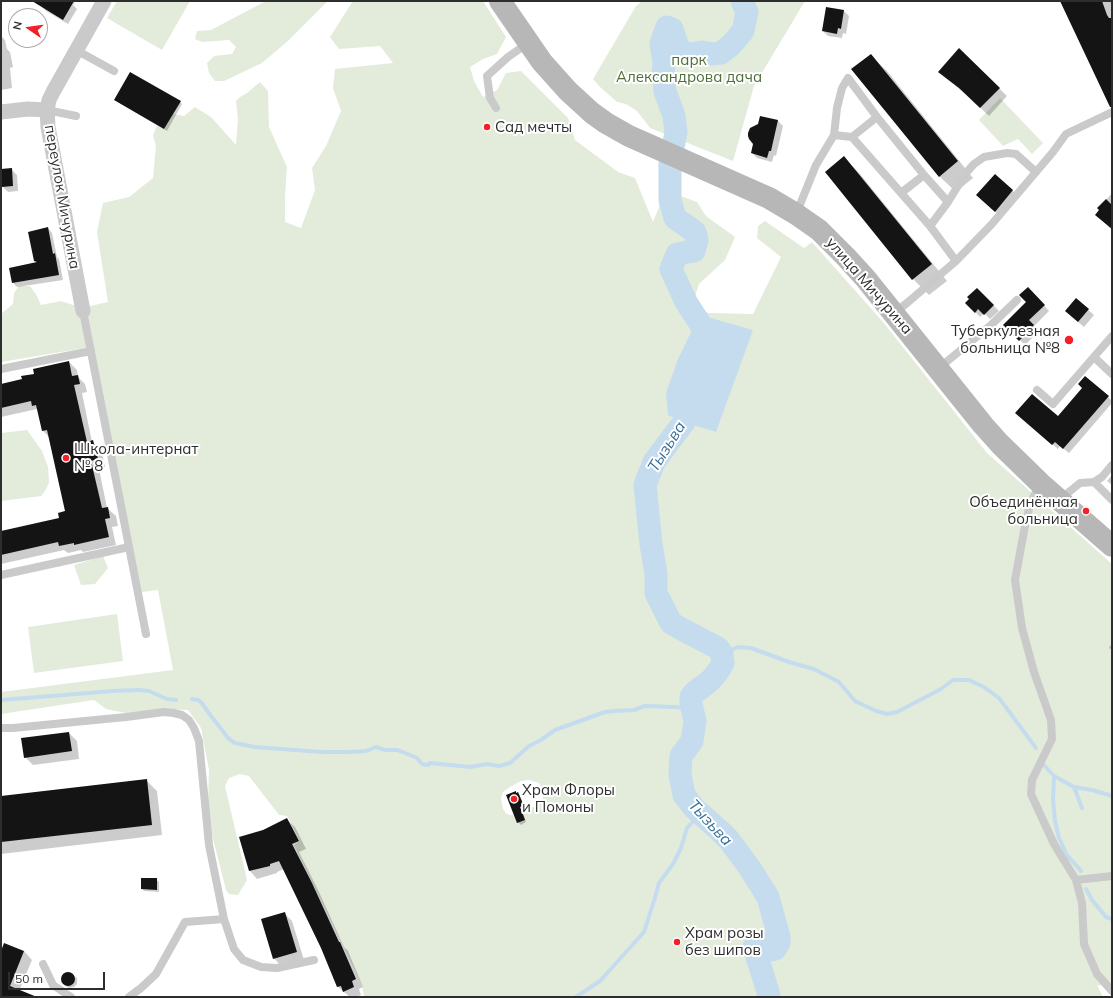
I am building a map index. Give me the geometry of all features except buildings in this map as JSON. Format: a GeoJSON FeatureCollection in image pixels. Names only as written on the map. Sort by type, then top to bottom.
{"type":"FeatureCollection","features":[{"type":"Feature","properties":{"kind":"main road","name":"улица Мичурина"},"geometry":{"type":"LineString","coordinates":[[500,1],[542,62],[556,79],[579,102],[601,120],[629,136],[770,198],[808,222],[831,241],[893,313],[987,430],[1040,483],[1110,541]]}},
{"type":"Feature","properties":{"kind":"street","name":"переулок Мичурина"},"geometry":{"type":"LineString","coordinates":[[83,311],[49,133],[47,110],[49,100],[53,92],[104,1]]}},
{"type":"Feature","properties":{"kind":"street"},"geometry":{"type":"LineString","coordinates":[[1,112],[28,109],[47,110]]}},
{"type":"Feature","properties":{"kind":"lane"},"geometry":{"type":"LineString","coordinates":[[1107,1],[1112,13]]}},
{"type":"Feature","properties":{"kind":"lane"},"geometry":{"type":"LineString","coordinates":[[496,108],[490,98],[487,76],[508,57],[529,43]]}},
{"type":"Feature","properties":{"kind":"lane"},"geometry":{"type":"LineString","coordinates":[[76,50],[114,71]]}},
{"type":"Feature","properties":{"kind":"lane"},"geometry":{"type":"LineString","coordinates":[[796,214],[816,165],[834,135],[837,108],[842,88],[848,78],[876,117],[948,202]]}},
{"type":"Feature","properties":{"kind":"lane"},"geometry":{"type":"LineString","coordinates":[[47,110],[76,116]]}},
{"type":"Feature","properties":{"kind":"lane"},"geometry":{"type":"LineString","coordinates":[[893,313],[956,261],[991,225],[1053,152],[1066,134],[1112,112]]}},
{"type":"Feature","properties":{"kind":"lane"},"geometry":{"type":"LineString","coordinates":[[852,137],[876,117]]}},
{"type":"Feature","properties":{"kind":"lane"},"geometry":{"type":"LineString","coordinates":[[834,135],[852,137],[930,226],[956,261]]}},
{"type":"Feature","properties":{"kind":"lane"},"geometry":{"type":"LineString","coordinates":[[930,226],[948,202],[966,173],[974,164],[984,157],[1007,153],[1016,154],[1036,172]]}},
{"type":"Feature","properties":{"kind":"lane"},"geometry":{"type":"LineString","coordinates":[[901,193],[924,175]]}},
{"type":"Feature","properties":{"kind":"lane"},"geometry":{"type":"LineString","coordinates":[[938,369],[992,325],[1017,300]]}},
{"type":"Feature","properties":{"kind":"lane"},"geometry":{"type":"LineString","coordinates":[[83,311],[146,634]]}},
{"type":"Feature","properties":{"kind":"lane"},"geometry":{"type":"LineString","coordinates":[[1037,390],[1053,404],[1112,336]]}},
{"type":"Feature","properties":{"kind":"lane"},"geometry":{"type":"LineString","coordinates":[[1,369],[91,351]]}},
{"type":"Feature","properties":{"kind":"lane"},"geometry":{"type":"LineString","coordinates":[[1094,357],[1112,374]]}},
{"type":"Feature","properties":{"kind":"lane"},"geometry":{"type":"LineString","coordinates":[[1061,501],[1080,483],[1094,482],[1102,477],[1112,465]]}},
{"type":"Feature","properties":{"kind":"lane"},"geometry":{"type":"LineString","coordinates":[[1094,482],[1112,500]]}},
{"type":"Feature","properties":{"kind":"lane"},"geometry":{"type":"LineString","coordinates":[[1040,483],[1030,504],[1015,580],[1022,628],[1034,672],[1051,720],[1052,739],[1032,780],[1031,794],[1054,844],[1076,880],[1082,903],[1084,944],[1097,974],[1112,991]]}},
{"type":"Feature","properties":{"kind":"lane"},"geometry":{"type":"LineString","coordinates":[[1,575],[129,547]]}},
{"type":"Feature","properties":{"kind":"lane"},"geometry":{"type":"LineString","coordinates":[[1,728],[28,727],[164,712],[182,715],[190,720],[199,741],[209,845],[224,919],[234,949],[244,960],[261,967],[277,968],[314,960]]}},
{"type":"Feature","properties":{"kind":"lane"},"geometry":{"type":"LineString","coordinates":[[1076,880],[1112,876]]}},
{"type":"Feature","properties":{"kind":"lane"},"geometry":{"type":"LineString","coordinates":[[129,997],[156,974],[185,922],[224,919]]}},
{"type":"Feature","properties":{"kind":"lane"},"geometry":{"type":"LineString","coordinates":[[42,964],[53,985],[71,997]]}},
{"type":"Feature","properties":{"kind":"green space"},"geometry":{"type":"Polygon","coordinates":[[[117,1],[190,1],[162,50],[107,18],[117,1]]]}},
{"type":"Feature","properties":{"kind":"green space"},"geometry":{"type":"Polygon","coordinates":[[[266,1],[328,1],[288,41],[262,63],[224,81],[215,81],[209,73],[207,63],[214,56],[232,54],[236,47],[229,40],[202,42],[195,39],[197,31],[211,30],[266,1]]]}},
{"type":"Feature","properties":{"kind":"green space"},"geometry":{"type":"Polygon","coordinates":[[[353,1],[483,1],[506,37],[497,54],[483,59],[470,67],[474,81],[483,97],[497,90],[506,73],[521,71],[568,118],[575,140],[618,172],[635,178],[653,222],[664,190],[697,202],[706,216],[735,237],[725,260],[699,284],[696,293],[697,307],[708,313],[753,314],[781,257],[757,238],[758,226],[765,221],[804,248],[812,242],[883,322],[987,453],[1112,564],[1112,987],[1097,985],[1103,997],[364,997],[362,985],[294,845],[300,841],[287,816],[279,815],[249,776],[240,774],[229,778],[225,786],[247,880],[238,895],[229,894],[226,890],[210,827],[208,803],[209,770],[201,728],[188,710],[169,709],[125,713],[106,709],[94,700],[1,714],[1,692],[173,670],[158,590],[142,592],[91,347],[1,362],[1,314],[13,304],[14,293],[19,286],[30,286],[41,305],[61,301],[73,305],[90,306],[108,302],[97,232],[103,203],[129,197],[153,178],[156,146],[153,136],[157,125],[164,129],[173,114],[184,116],[195,107],[211,117],[236,145],[238,119],[236,101],[260,82],[268,91],[269,127],[287,167],[285,222],[301,228],[315,190],[312,168],[326,146],[341,111],[333,88],[335,69],[393,63],[380,46],[339,49],[330,37],[353,1]],[[529,780],[521,781],[503,792],[501,798],[503,809],[506,813],[509,815],[519,815],[542,801],[544,793],[539,783],[529,780]]]}},
{"type":"Feature","properties":{"kind":"green space","name":"парк Александрова дача"},"geometry":{"type":"Polygon","coordinates":[[[642,1],[805,1],[754,86],[733,161],[650,128],[637,111],[626,104],[617,102],[593,79],[636,6],[642,1]]]}},
{"type":"Feature","properties":{"kind":"green space"},"geometry":{"type":"Polygon","coordinates":[[[1000,98],[1043,143],[1032,154],[1018,139],[1003,146],[979,120],[1000,98]]]}},
{"type":"Feature","properties":{"kind":"green space"},"geometry":{"type":"Polygon","coordinates":[[[27,430],[42,451],[48,467],[49,483],[41,496],[1,501],[1,433],[27,430]]]}},
{"type":"Feature","properties":{"kind":"green space"},"geometry":{"type":"Polygon","coordinates":[[[103,556],[108,568],[95,584],[81,585],[74,565],[103,556]]]}},
{"type":"Feature","properties":{"kind":"green space"},"geometry":{"type":"Polygon","coordinates":[[[117,614],[123,661],[34,673],[28,627],[117,614]]]}},
{"type":"Feature","properties":{"kind":"water"},"geometry":{"type":"Polygon","coordinates":[[[707,317],[753,330],[716,432],[684,422],[668,415],[666,393],[678,359],[697,320],[707,317]]]}},
{"type":"Feature","properties":{"kind":"waterway","name":"Тызьва"},"geometry":{"type":"LineString","coordinates":[[701,349],[703,328],[686,302],[671,269],[677,254],[694,251],[697,240],[695,232],[675,218],[670,200],[670,164],[676,132],[674,116],[665,91],[663,75],[664,63],[661,43],[667,27],[672,29],[677,44],[682,52],[692,54],[702,52],[712,54],[721,53],[731,45],[743,31],[747,12],[742,1]]}},
{"type":"Feature","properties":{"kind":"waterway","name":"Тызьва"},"geometry":{"type":"LineString","coordinates":[[693,392],[684,422],[654,462],[645,485],[651,544],[656,574],[656,593],[671,623],[718,648],[722,654],[723,663],[719,670],[711,680],[691,697],[695,721],[692,741],[681,756],[680,775],[684,795],[694,808],[729,840],[749,867],[768,897],[779,937],[779,943],[775,949],[771,950],[761,943],[757,943],[754,947],[769,997]]}},
{"type":"Feature","properties":{"kind":"waterway"},"geometry":{"type":"LineString","coordinates":[[722,654],[738,647],[751,648],[789,662],[814,669],[839,682],[855,701],[876,711],[887,714],[897,712],[941,689],[953,680],[969,680],[984,687],[999,698],[1036,748]]}},
{"type":"Feature","properties":{"kind":"waterway"},"geometry":{"type":"LineString","coordinates":[[1,700],[139,690],[149,691],[167,699],[176,700]]}},
{"type":"Feature","properties":{"kind":"waterway"},"geometry":{"type":"LineString","coordinates":[[192,699],[201,702],[229,739],[235,743],[255,747],[322,752],[366,751],[376,747],[385,750],[397,750],[417,758],[422,764],[428,765],[430,763],[470,767],[487,764],[499,766],[510,763],[529,746],[555,730],[605,712],[634,710],[645,706],[684,708],[693,713]]}},
{"type":"Feature","properties":{"kind":"waterway"},"geometry":{"type":"LineString","coordinates":[[1044,765],[1054,776],[1074,787],[1092,790],[1112,796]]}},
{"type":"Feature","properties":{"kind":"waterway"},"geometry":{"type":"LineString","coordinates":[[1054,776],[1053,799],[1055,821],[1059,838],[1067,855],[1081,871]]}},
{"type":"Feature","properties":{"kind":"waterway"},"geometry":{"type":"LineString","coordinates":[[1074,787],[1082,808]]}},
{"type":"Feature","properties":{"kind":"waterway"},"geometry":{"type":"LineString","coordinates":[[576,997],[600,981],[644,932],[659,883],[673,864],[681,848],[687,828],[700,814]]}},
{"type":"Feature","properties":{"kind":"waterway"},"geometry":{"type":"LineString","coordinates":[[1086,889],[1092,900],[1106,917],[1112,919]]}},
{"type":"Feature","properties":{"kind":"place","name":"Сад мечты"},"geometry":{"type":"Point","coordinates":[487,127]}},
{"type":"Feature","properties":{"kind":"place","name":"Туберкулезная больница №8"},"geometry":{"type":"Point","coordinates":[1069,340]}},
{"type":"Feature","properties":{"kind":"place","name":"Школа-интернат № 8"},"geometry":{"type":"Point","coordinates":[66,458]}},
{"type":"Feature","properties":{"kind":"place","name":"Объединённая больница"},"geometry":{"type":"Point","coordinates":[1086,511]}},
{"type":"Feature","properties":{"kind":"place","name":"Храм Флоры и Помоны"},"geometry":{"type":"Point","coordinates":[514,799]}},
{"type":"Feature","properties":{"kind":"place","name":"Храм розы без шипов"},"geometry":{"type":"Point","coordinates":[677,942]}}]}
